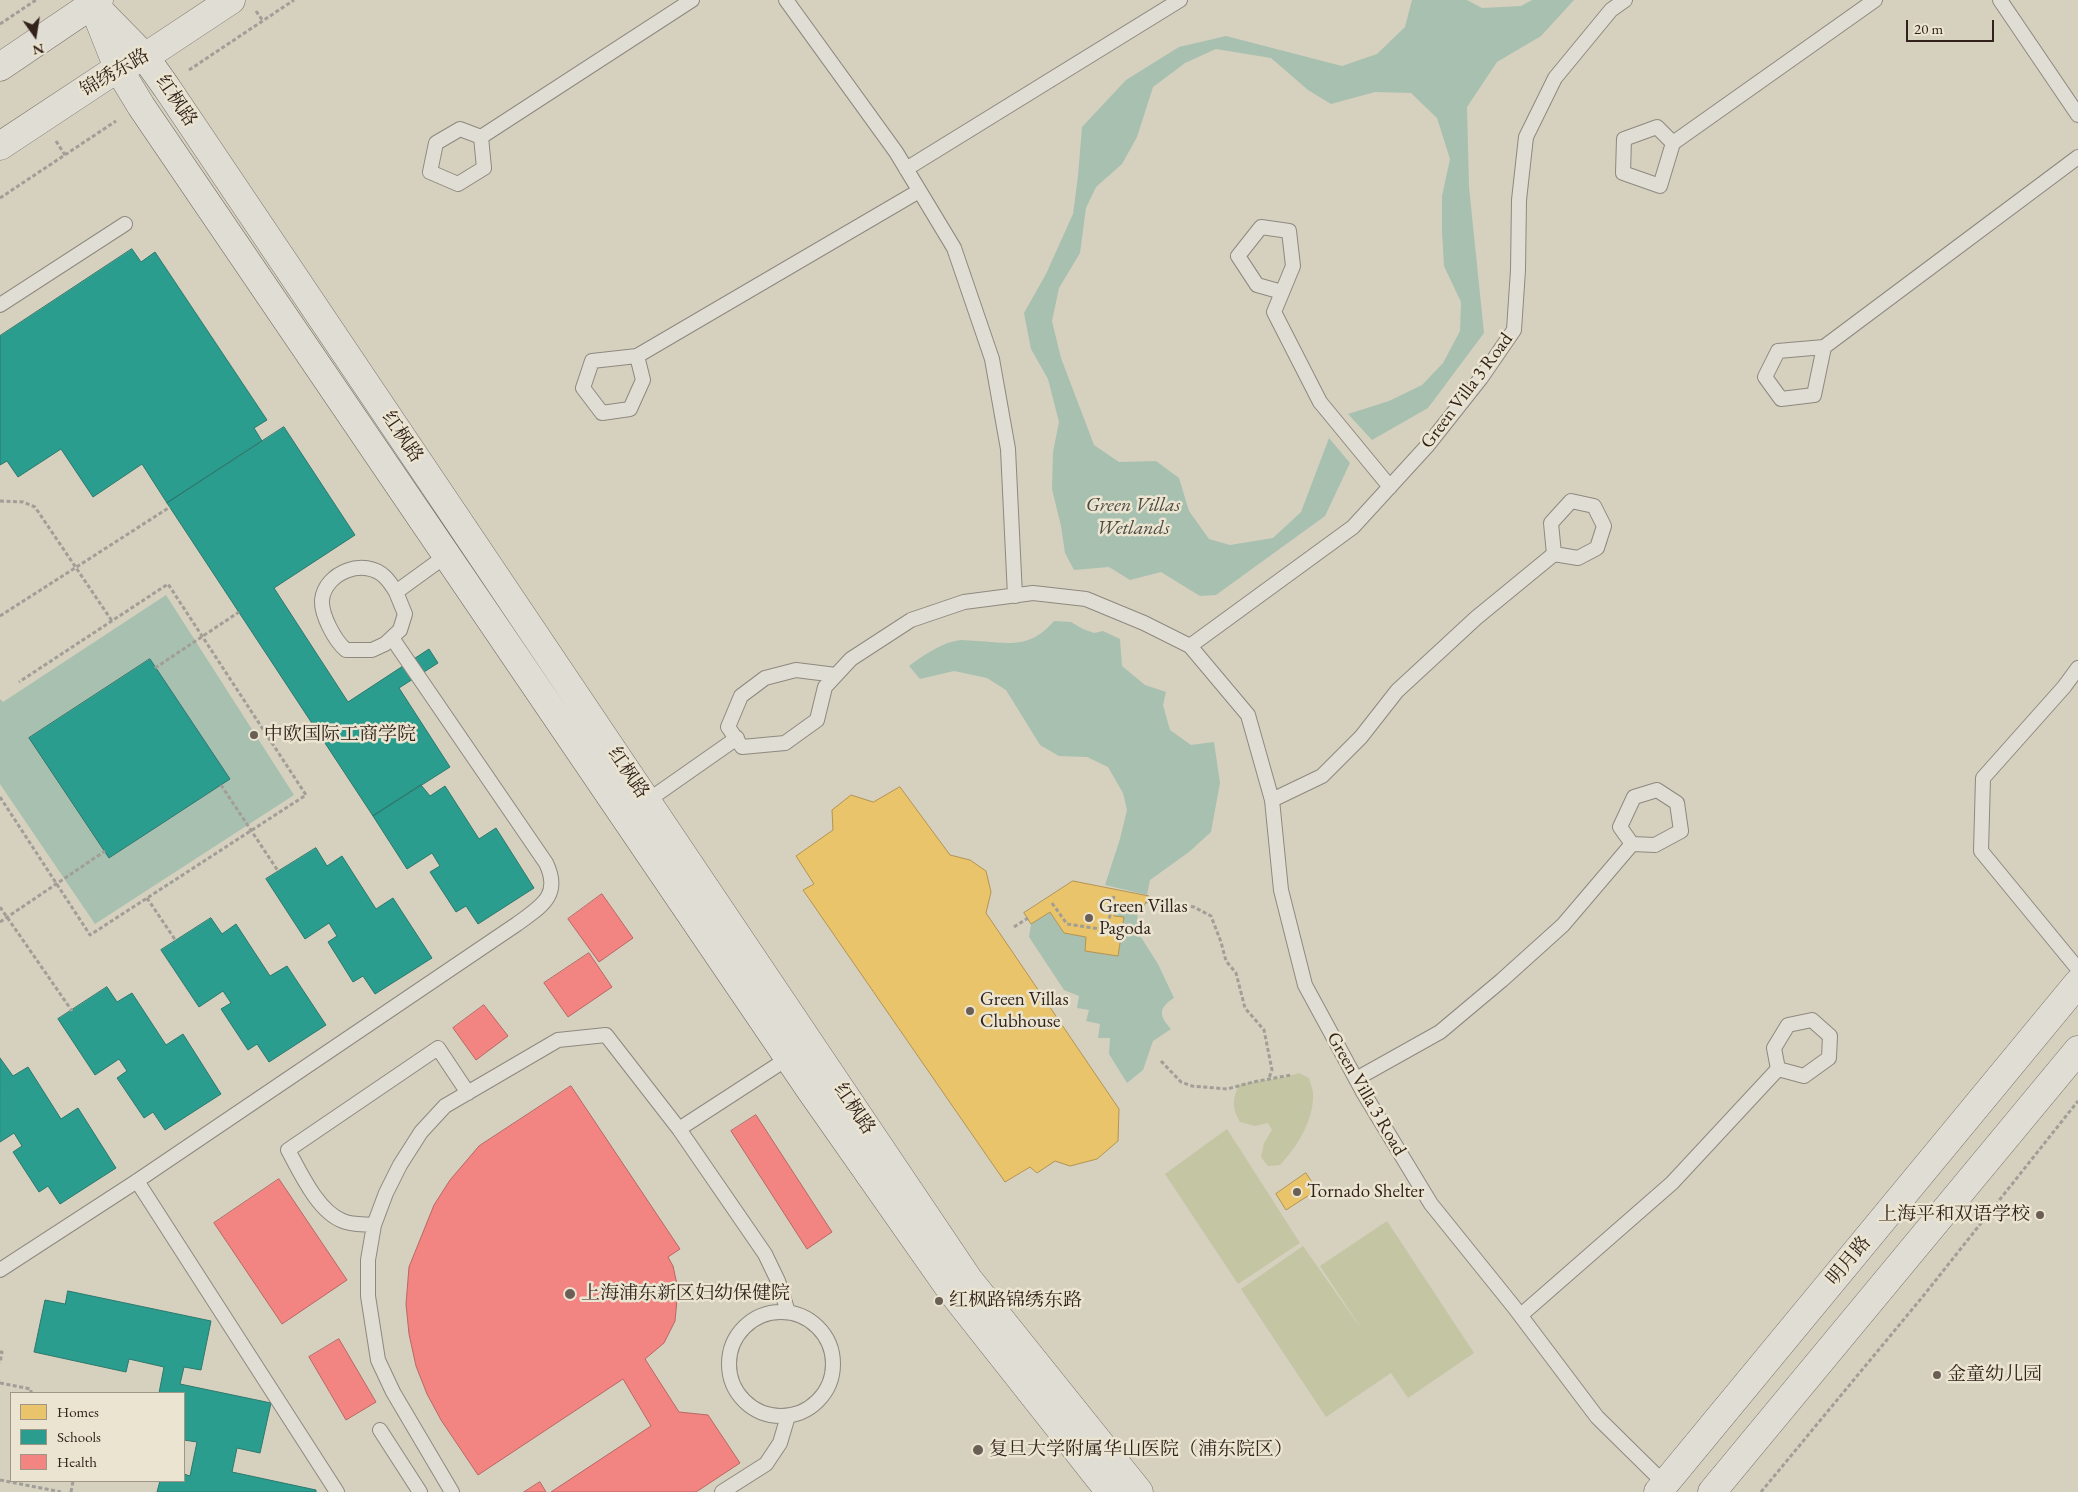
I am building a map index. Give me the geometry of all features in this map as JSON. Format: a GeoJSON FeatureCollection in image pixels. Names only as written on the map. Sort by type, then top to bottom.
{"type":"FeatureCollection","features":[{"type":"Feature","properties":{"kind":"street","name":"锦绣东路"},"geometry":{"type":"LineString","coordinates":[[0,146],[118,68],[145,57],[231,0]]}},
{"type":"Feature","properties":{"kind":"street","name":"红枫路"},"geometry":{"type":"LineString","coordinates":[[96,2],[145,57],[647,801],[799,1050],[952,1292],[1110,1492]]}},
{"type":"Feature","properties":{"kind":"street","name":"红枫路"},"geometry":{"type":"LineString","coordinates":[[96,2],[118,68],[141,106],[447,555],[799,1050],[969,1280],[1139,1492]]}},
{"type":"Feature","properties":{"kind":"street"},"geometry":{"type":"LineString","coordinates":[[0,67],[96,2]]}},
{"type":"Feature","properties":{"kind":"street","name":"明月路"},"geometry":{"type":"LineString","coordinates":[[1662,1488],[2078,983]]}},
{"type":"Feature","properties":{"kind":"street"},"geometry":{"type":"LineString","coordinates":[[1712,1492],[2078,1050]]}},
{"type":"Feature","properties":{"kind":"lane"},"geometry":{"type":"LineString","coordinates":[[481,137],[692,0]]}},
{"type":"Feature","properties":{"kind":"lane"},"geometry":{"type":"LineString","coordinates":[[786,0],[906,169],[954,248],[992,359],[1008,449],[1015,596]]}},
{"type":"Feature","properties":{"kind":"lane"},"geometry":{"type":"LineString","coordinates":[[906,169],[1180,0]]}},
{"type":"Feature","properties":{"kind":"lane","name":"Green Villa 3 Road"},"geometry":{"type":"LineString","coordinates":[[1190,646],[1354,527],[1428,445],[1464,401],[1514,330],[1518,270],[1519,200],[1526,137],[1555,78],[1611,10],[1625,0]]}},
{"type":"Feature","properties":{"kind":"lane"},"geometry":{"type":"LineString","coordinates":[[1673,143],[1657,128],[1624,139],[1623,173],[1660,186],[1673,143],[1875,0]]}},
{"type":"Feature","properties":{"kind":"lane"},"geometry":{"type":"LineString","coordinates":[[2000,0],[2078,116]]}},
{"type":"Feature","properties":{"kind":"lane"},"geometry":{"type":"LineString","coordinates":[[1824,347],[1814,395],[1781,399],[1765,377],[1778,351],[1824,347],[2078,157]]}},
{"type":"Feature","properties":{"kind":"lane"},"geometry":{"type":"LineString","coordinates":[[637,356],[643,380],[630,409],[602,413],[583,388],[592,361],[637,356],[919,191]]}},
{"type":"Feature","properties":{"kind":"lane"},"geometry":{"type":"LineString","coordinates":[[0,305],[125,224]]}},
{"type":"Feature","properties":{"kind":"lane"},"geometry":{"type":"LineString","coordinates":[[1282,292],[1257,285],[1238,256],[1261,227],[1289,231],[1293,266],[1274,312],[1320,402],[1390,487]]}},
{"type":"Feature","properties":{"kind":"lane"},"geometry":{"type":"LineString","coordinates":[[1272,800],[1322,776],[1361,737],[1397,692],[1476,618],[1554,554],[1578,558],[1597,548],[1604,526],[1594,506],[1572,501],[1551,523],[1554,554]]}},
{"type":"Feature","properties":{"kind":"lane"},"geometry":{"type":"LineString","coordinates":[[396,592],[447,555]]}},
{"type":"Feature","properties":{"kind":"lane"},"geometry":{"type":"LineString","coordinates":[[366,567],[384,575],[396,592],[405,614],[400,630],[386,644],[372,650],[346,650],[336,642],[327,623],[322,600],[330,581],[347,570],[366,567]]}},
{"type":"Feature","properties":{"kind":"lane","name":"Green Villa 3 Road"},"geometry":{"type":"LineString","coordinates":[[736,738],[742,747],[785,743],[817,720],[825,687],[851,658],[911,620],[964,602],[1034,593],[1086,599],[1144,622],[1190,646],[1248,714],[1272,800],[1281,890],[1305,985],[1356,1079],[1431,1204],[1520,1315],[1597,1417],[1662,1488]]}},
{"type":"Feature","properties":{"kind":"lane"},"geometry":{"type":"LineString","coordinates":[[0,1270],[136,1182],[517,924],[548,898],[552,876],[546,863],[392,638]]}},
{"type":"Feature","properties":{"kind":"lane"},"geometry":{"type":"LineString","coordinates":[[2078,668],[1983,778],[1981,851],[2078,969]]}},
{"type":"Feature","properties":{"kind":"lane"},"geometry":{"type":"LineString","coordinates":[[647,801],[736,738],[728,726],[741,696],[765,678],[796,670],[836,675]]}},
{"type":"Feature","properties":{"kind":"lane"},"geometry":{"type":"LineString","coordinates":[[1656,790],[1676,803],[1681,831],[1655,845],[1632,844],[1620,827],[1634,797],[1656,790]]}},
{"type":"Feature","properties":{"kind":"lane"},"geometry":{"type":"LineString","coordinates":[[1356,1079],[1440,1032],[1502,980],[1562,924],[1632,844]]}},
{"type":"Feature","properties":{"kind":"lane"},"geometry":{"type":"LineString","coordinates":[[1812,1020],[1830,1036],[1830,1058],[1804,1076],[1778,1069],[1774,1048],[1788,1026],[1812,1020]]}},
{"type":"Feature","properties":{"kind":"lane"},"geometry":{"type":"LineString","coordinates":[[452,1492],[393,1392],[378,1360],[368,1296],[368,1260],[374,1225],[389,1186],[421,1132],[445,1106],[558,1040],[606,1035],[679,1130],[765,1254],[778,1281],[788,1312]]}},
{"type":"Feature","properties":{"kind":"lane"},"geometry":{"type":"LineString","coordinates":[[374,1225],[343,1222],[324,1209],[307,1185],[288,1150],[438,1048],[468,1092]]}},
{"type":"Feature","properties":{"kind":"lane"},"geometry":{"type":"LineString","coordinates":[[679,1130],[799,1050]]}},
{"type":"Feature","properties":{"kind":"lane"},"geometry":{"type":"LineString","coordinates":[[1520,1315],[1672,1183],[1778,1069]]}},
{"type":"Feature","properties":{"kind":"lane"},"geometry":{"type":"LineString","coordinates":[[136,1182],[337,1492]]}},
{"type":"Feature","properties":{"kind":"lane"},"geometry":{"type":"LineString","coordinates":[[788,1312],[804,1317],[818,1327],[828,1340],[833,1356],[833,1373],[828,1388],[818,1402],[804,1412],[788,1416],[770,1415],[754,1409],[741,1398],[732,1382],[729,1364],[732,1347],[741,1332],[754,1320],[770,1313],[788,1312]]}},
{"type":"Feature","properties":{"kind":"lane"},"geometry":{"type":"LineString","coordinates":[[722,1492],[766,1464],[780,1443],[788,1416]]}},
{"type":"Feature","properties":{"kind":"lane"},"geometry":{"type":"LineString","coordinates":[[380,1430],[420,1492]]}},
{"type":"Feature","properties":{"kind":"path"},"geometry":{"type":"LineString","coordinates":[[0,24],[36,0]]}},
{"type":"Feature","properties":{"kind":"path"},"geometry":{"type":"LineString","coordinates":[[0,501],[24,502],[34,508],[112,621]]}},
{"type":"Feature","properties":{"kind":"path"},"geometry":{"type":"LineString","coordinates":[[0,616],[170,507]]}},
{"type":"Feature","properties":{"kind":"path"},"geometry":{"type":"LineString","coordinates":[[0,797],[90,935],[306,795],[168,584],[19,682]]}},
{"type":"Feature","properties":{"kind":"path"},"geometry":{"type":"LineString","coordinates":[[155,668],[239,612]]}},
{"type":"Feature","properties":{"kind":"path"},"geometry":{"type":"LineString","coordinates":[[221,785],[278,872]]}},
{"type":"Feature","properties":{"kind":"path"},"geometry":{"type":"LineString","coordinates":[[0,922],[105,851]]}},
{"type":"Feature","properties":{"kind":"path"},"geometry":{"type":"LineString","coordinates":[[1052,903],[1067,924],[1107,930],[1114,896]]}},
{"type":"Feature","properties":{"kind":"path"},"geometry":{"type":"LineString","coordinates":[[147,898],[176,941]]}},
{"type":"Feature","properties":{"kind":"path"},"geometry":{"type":"LineString","coordinates":[[1146,902],[1164,901],[1194,907],[1211,916],[1226,961],[1236,973],[1245,1008],[1257,1019],[1264,1030],[1272,1070],[1269,1078]]}},
{"type":"Feature","properties":{"kind":"path"},"geometry":{"type":"LineString","coordinates":[[0,906],[72,1011]]}},
{"type":"Feature","properties":{"kind":"path"},"geometry":{"type":"LineString","coordinates":[[1014,927],[1028,918]]}},
{"type":"Feature","properties":{"kind":"path"},"geometry":{"type":"LineString","coordinates":[[1161,1061],[1181,1082],[1192,1086],[1227,1088],[1269,1078],[1284,1078],[1291,1075]]}},
{"type":"Feature","properties":{"kind":"path"},"geometry":{"type":"LineString","coordinates":[[1761,1492],[1924,1295],[2078,1101]]}},
{"type":"Feature","properties":{"kind":"path"},"geometry":{"type":"LineString","coordinates":[[0,1352],[2,1352],[0,1363]]}},
{"type":"Feature","properties":{"kind":"path"},"geometry":{"type":"LineString","coordinates":[[0,1383],[31,1389],[31,1392]]}},
{"type":"Feature","properties":{"kind":"path"},"geometry":{"type":"LineString","coordinates":[[10,1482],[61,1492]]}},
{"type":"Feature","properties":{"kind":"shaded area"},"geometry":{"type":"Polygon","coordinates":[[[1299,1073],[1309,1078],[1313,1092],[1311,1114],[1298,1141],[1280,1165],[1268,1166],[1261,1157],[1264,1143],[1272,1130],[1268,1123],[1255,1126],[1240,1122],[1234,1108],[1235,1095],[1239,1085],[1299,1073]]]}},
{"type":"Feature","properties":{"kind":"shaded area"},"geometry":{"type":"Polygon","coordinates":[[[1227,1129],[1300,1243],[1238,1284],[1165,1174],[1227,1129]]]}},
{"type":"Feature","properties":{"kind":"shaded area"},"geometry":{"type":"Polygon","coordinates":[[[1387,1221],[1474,1353],[1408,1398],[1391,1373],[1326,1417],[1241,1289],[1303,1246],[1367,1337],[1320,1266],[1387,1221]]]}},
{"type":"Feature","properties":{"kind":"water","name":"Green Villas Wetlands"},"geometry":{"type":"Polygon","coordinates":[[[1412,0],[1467,0],[1482,8],[1521,6],[1532,0],[1574,0],[1541,36],[1497,62],[1467,107],[1469,187],[1484,333],[1428,408],[1372,440],[1348,414],[1389,401],[1422,385],[1443,363],[1460,331],[1461,302],[1444,266],[1442,196],[1450,159],[1437,118],[1411,93],[1375,92],[1331,104],[1308,90],[1271,58],[1216,49],[1185,63],[1153,87],[1137,137],[1122,164],[1096,187],[1086,208],[1080,253],[1059,288],[1052,321],[1061,358],[1094,445],[1119,462],[1156,461],[1179,478],[1189,511],[1209,539],[1230,545],[1273,538],[1301,512],[1329,438],[1350,463],[1325,516],[1216,595],[1200,596],[1161,572],[1130,580],[1109,567],[1074,570],[1065,553],[1052,489],[1053,452],[1059,422],[1048,379],[1031,349],[1024,313],[1046,274],[1073,214],[1082,127],[1126,80],[1179,47],[1226,36],[1342,66],[1377,54],[1405,27],[1412,0]]]}},
{"type":"Feature","properties":{"kind":"water"},"geometry":{"type":"Polygon","coordinates":[[[166,595],[294,795],[95,924],[0,784],[0,699],[3,702],[166,595]],[[150,659],[30,738],[110,858],[229,779],[150,659]]]}},
{"type":"Feature","properties":{"kind":"water"},"geometry":{"type":"Polygon","coordinates":[[[1054,621],[1071,622],[1094,633],[1103,631],[1120,639],[1122,666],[1145,685],[1166,692],[1163,705],[1170,730],[1191,745],[1214,742],[1220,783],[1211,832],[1189,852],[1150,880],[1147,895],[1105,885],[1127,810],[1123,793],[1108,767],[1087,757],[1059,756],[1040,745],[1006,690],[987,678],[954,671],[920,679],[909,666],[947,643],[963,640],[1019,642],[1036,636],[1054,621]]]}},
{"type":"Feature","properties":{"kind":"water"},"geometry":{"type":"Polygon","coordinates":[[[1117,902],[1139,906],[1137,920],[1139,934],[1158,964],[1174,998],[1165,1005],[1162,1012],[1164,1020],[1171,1029],[1153,1041],[1143,1070],[1127,1083],[1109,1054],[1110,1038],[1098,1038],[1100,1024],[1086,1021],[1089,1010],[1077,1008],[1079,996],[1064,990],[1029,937],[1031,924],[1050,912],[1064,933],[1086,937],[1085,951],[1118,956],[1124,918],[1114,916],[1117,902]]]}},
{"type":"Feature","properties":{"kind":"building: Homes","name":"Green Villas Clubhouse"},"geometry":{"type":"Polygon","coordinates":[[[900,787],[950,855],[970,860],[986,871],[991,892],[986,913],[1119,1109],[1118,1141],[1097,1159],[1070,1166],[1055,1161],[1037,1173],[1030,1167],[1005,1182],[803,890],[814,884],[796,856],[833,830],[832,810],[851,795],[873,802],[900,787]]]}},
{"type":"Feature","properties":{"kind":"building: Homes","name":"Green Villas Pagoda"},"geometry":{"type":"Polygon","coordinates":[[[1073,881],[1149,896],[1144,906],[1117,902],[1114,916],[1124,917],[1118,956],[1085,951],[1086,937],[1064,933],[1050,912],[1031,924],[1024,913],[1073,881]]]}},
{"type":"Feature","properties":{"kind":"building: Homes","name":"Tornado Shelter"},"geometry":{"type":"Polygon","coordinates":[[[1306,1173],[1317,1190],[1286,1210],[1276,1194],[1306,1173]]]}},
{"type":"Feature","properties":{"kind":"building: Schools"},"geometry":{"type":"Polygon","coordinates":[[[132,249],[141,262],[155,252],[267,420],[254,428],[262,441],[167,503],[142,464],[93,497],[61,449],[18,477],[7,461],[0,465],[0,336],[132,249]]]}},
{"type":"Feature","properties":{"kind":"building: Schools"},"geometry":{"type":"Polygon","coordinates":[[[284,427],[355,535],[274,588],[348,702],[429,649],[438,663],[399,688],[450,767],[373,816],[167,503],[284,427]]]}},
{"type":"Feature","properties":{"kind":"building: Schools"},"geometry":{"type":"Polygon","coordinates":[[[150,659],[230,779],[109,858],[29,738],[150,659]]]}},
{"type":"Feature","properties":{"kind":"building: Schools"},"geometry":{"type":"Polygon","coordinates":[[[421,785],[430,796],[445,786],[479,839],[496,828],[534,888],[478,924],[466,906],[456,912],[430,872],[440,866],[432,853],[407,869],[373,816],[421,785]]]}},
{"type":"Feature","properties":{"kind":"building: Schools"},"geometry":{"type":"Polygon","coordinates":[[[316,848],[327,866],[342,856],[376,909],[393,898],[432,958],[375,994],[363,976],[353,982],[328,942],[337,936],[329,923],[305,939],[266,879],[316,848]]]}},
{"type":"Feature","properties":{"kind":"building: Schools"},"geometry":{"type":"Polygon","coordinates":[[[211,918],[222,934],[236,924],[270,976],[287,966],[326,1025],[269,1062],[257,1044],[248,1050],[221,1009],[231,1003],[223,991],[199,1007],[161,950],[211,918]]]}},
{"type":"Feature","properties":{"kind":"building: Schools"},"geometry":{"type":"Polygon","coordinates":[[[107,987],[117,1002],[132,993],[166,1045],[183,1034],[221,1094],[165,1130],[153,1112],[144,1118],[117,1078],[127,1071],[119,1059],[95,1075],[58,1019],[107,987]]]}},
{"type":"Feature","properties":{"kind":"building: Schools"},"geometry":{"type":"Polygon","coordinates":[[[0,1058],[13,1076],[28,1067],[61,1119],[78,1108],[116,1168],[60,1204],[48,1186],[39,1192],[13,1152],[22,1146],[14,1133],[0,1142],[0,1058]]]}},
{"type":"Feature","properties":{"kind":"building: Schools"},"geometry":{"type":"Polygon","coordinates":[[[68,1291],[211,1321],[201,1370],[184,1367],[180,1384],[271,1403],[260,1453],[237,1448],[232,1472],[316,1490],[316,1492],[157,1492],[160,1482],[185,1482],[185,1474],[190,1476],[197,1442],[185,1440],[185,1392],[159,1392],[164,1367],[129,1359],[126,1372],[34,1352],[45,1300],[65,1304],[68,1291]]]}},
{"type":"Feature","properties":{"kind":"building: Health"},"geometry":{"type":"Polygon","coordinates":[[[602,894],[633,938],[599,962],[568,919],[602,894]]]}},
{"type":"Feature","properties":{"kind":"building: Health"},"geometry":{"type":"Polygon","coordinates":[[[589,953],[612,987],[568,1017],[544,983],[589,953]]]}},
{"type":"Feature","properties":{"kind":"building: Health"},"geometry":{"type":"Polygon","coordinates":[[[484,1005],[508,1036],[476,1060],[453,1028],[484,1005]]]}},
{"type":"Feature","properties":{"kind":"building: Health"},"geometry":{"type":"Polygon","coordinates":[[[571,1086],[680,1249],[668,1257],[673,1266],[678,1289],[675,1321],[664,1343],[645,1359],[679,1412],[708,1415],[740,1463],[696,1492],[551,1492],[651,1426],[623,1379],[478,1475],[441,1420],[427,1394],[416,1366],[409,1334],[406,1304],[409,1267],[434,1205],[450,1180],[479,1146],[571,1086]]]}},
{"type":"Feature","properties":{"kind":"building: Health"},"geometry":{"type":"Polygon","coordinates":[[[756,1115],[832,1232],[807,1249],[731,1131],[756,1115]]]}},
{"type":"Feature","properties":{"kind":"building: Health"},"geometry":{"type":"Polygon","coordinates":[[[279,1179],[347,1280],[282,1324],[214,1223],[279,1179]]]}},
{"type":"Feature","properties":{"kind":"building: Health"},"geometry":{"type":"Polygon","coordinates":[[[339,1339],[376,1402],[346,1420],[309,1357],[339,1339]]]}},
{"type":"Feature","properties":{"kind":"building: Health"},"geometry":{"type":"Polygon","coordinates":[[[540,1482],[546,1492],[524,1492],[540,1482]]]}},
{"type":"Feature","properties":{"kind":"place","name":"中欧国际工商学院"},"geometry":{"type":"Point","coordinates":[254,735]}},
{"type":"Feature","properties":{"kind":"place","name":"Green Villas Pagoda"},"geometry":{"type":"Point","coordinates":[1089,918]}},
{"type":"Feature","properties":{"kind":"place","name":"Green Villas Clubhouse"},"geometry":{"type":"Point","coordinates":[970,1011]}},
{"type":"Feature","properties":{"kind":"place","name":"Tornado Shelter"},"geometry":{"type":"Point","coordinates":[1297,1192]}},
{"type":"Feature","properties":{"kind":"place","name":"上海平和双语学校"},"geometry":{"type":"Point","coordinates":[2040,1215]}},
{"type":"Feature","properties":{"kind":"place","name":"上海浦东新区妇幼保健院"},"geometry":{"type":"Point","coordinates":[570,1294]}},
{"type":"Feature","properties":{"kind":"place","name":"红枫路锦绣东路"},"geometry":{"type":"Point","coordinates":[939,1301]}},
{"type":"Feature","properties":{"kind":"place","name":"金童幼儿园"},"geometry":{"type":"Point","coordinates":[1937,1375]}},
{"type":"Feature","properties":{"kind":"place","name":"复旦大学附属华山医院（浦东院区）"},"geometry":{"type":"Point","coordinates":[978,1450]}}]}
